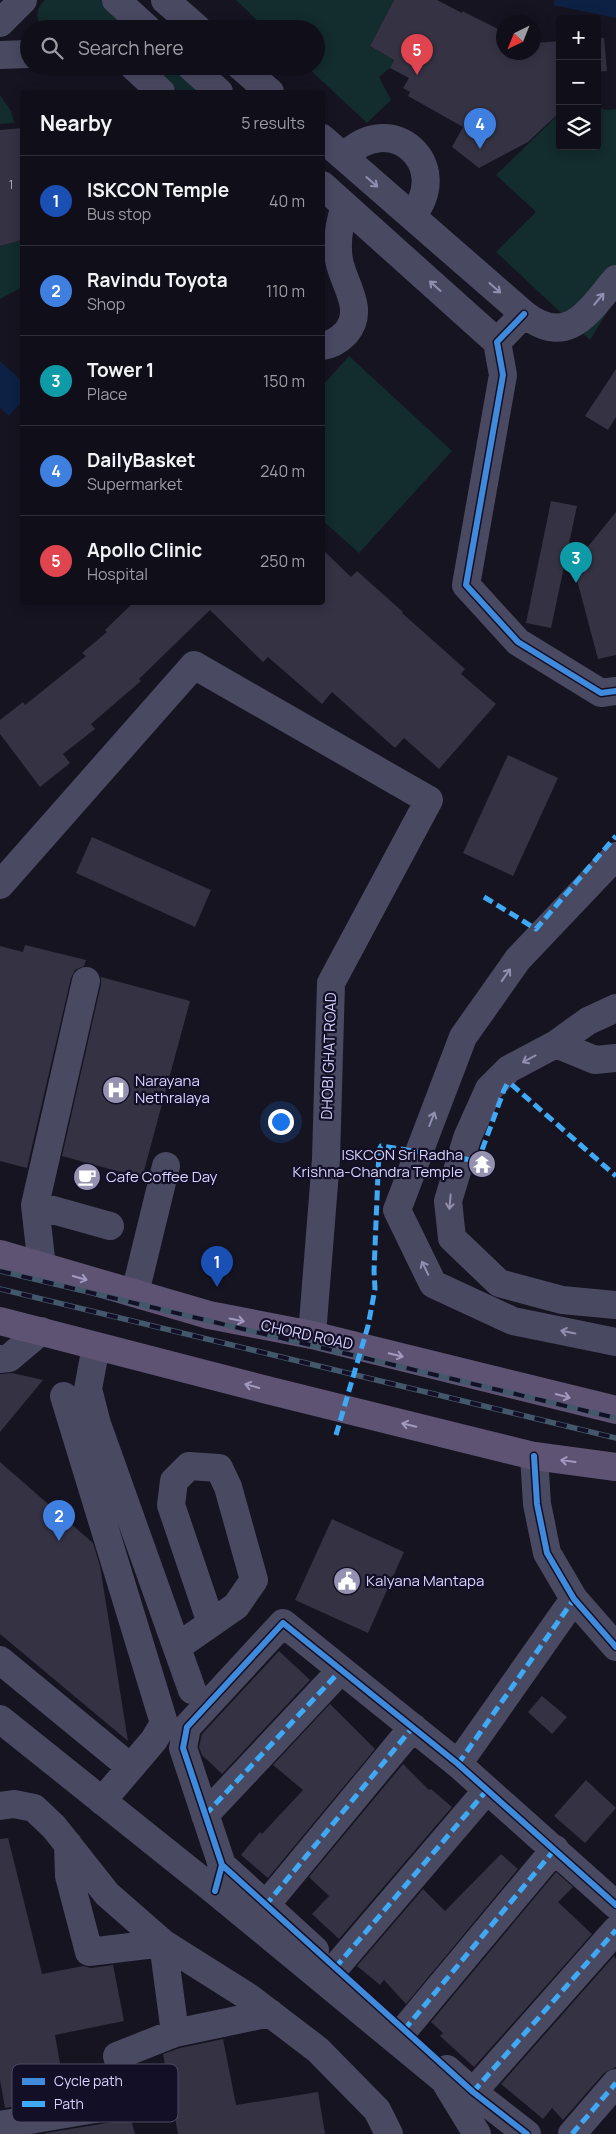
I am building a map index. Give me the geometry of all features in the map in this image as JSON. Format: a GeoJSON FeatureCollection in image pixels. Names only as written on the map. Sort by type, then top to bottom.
{"type":"FeatureCollection","features":[{"type":"Feature","properties":{"kind":"main road","name":"CHORD ROAD"},"geometry":{"type":"LineString","coordinates":[[0,1254],[209,1314],[312,1334],[616,1410]]}},
{"type":"Feature","properties":{"kind":"main road"},"geometry":{"type":"LineString","coordinates":[[0,1321],[534,1456],[616,1467]]}},
{"type":"Feature","properties":{"kind":"street"},"geometry":{"type":"LineString","coordinates":[[0,24],[23,0]]}},
{"type":"Feature","properties":{"kind":"street"},"geometry":{"type":"LineString","coordinates":[[116,0],[138,20]]}},
{"type":"Feature","properties":{"kind":"street"},"geometry":{"type":"LineString","coordinates":[[165,0],[188,20]]}},
{"type":"Feature","properties":{"kind":"street"},"geometry":{"type":"LineString","coordinates":[[0,55],[20,54]]}},
{"type":"Feature","properties":{"kind":"street"},"geometry":{"type":"LineString","coordinates":[[143,75],[159,90]]}},
{"type":"Feature","properties":{"kind":"street"},"geometry":{"type":"LineString","coordinates":[[200,75],[217,90]]}},
{"type":"Feature","properties":{"kind":"street"},"geometry":{"type":"LineString","coordinates":[[250,75],[268,90]]}},
{"type":"Feature","properties":{"kind":"street"},"geometry":{"type":"LineString","coordinates":[[344,157],[363,141],[374,138],[398,141],[408,147],[418,156],[424,168],[426,181],[421,202],[412,216]]}},
{"type":"Feature","properties":{"kind":"street"},"geometry":{"type":"LineString","coordinates":[[325,141],[524,314],[541,325],[552,327],[573,324],[582,319],[616,279]]}},
{"type":"Feature","properties":{"kind":"street"},"geometry":{"type":"LineString","coordinates":[[325,189],[497,342],[502,375],[466,586],[518,642],[601,693],[616,691]]}},
{"type":"Feature","properties":{"kind":"street"},"geometry":{"type":"LineString","coordinates":[[325,346],[340,339],[347,331],[355,309],[353,297],[341,267],[338,247],[338,233],[345,206]]}},
{"type":"Feature","properties":{"kind":"street"},"geometry":{"type":"LineString","coordinates":[[497,342],[524,314]]}},
{"type":"Feature","properties":{"kind":"street","name":"DHOBI GHAT ROAD"},"geometry":{"type":"LineString","coordinates":[[0,885],[194,665],[429,800],[332,983],[326,1159],[312,1334]]}},
{"type":"Feature","properties":{"kind":"street"},"geometry":{"type":"LineString","coordinates":[[616,856],[518,959],[463,1036],[397,1210],[433,1284],[513,1321],[616,1342]]}},
{"type":"Feature","properties":{"kind":"street"},"geometry":{"type":"LineString","coordinates":[[42,1267],[35,1205],[86,981]]}},
{"type":"Feature","properties":{"kind":"street"},"geometry":{"type":"LineString","coordinates":[[616,1008],[588,1021],[556,1044],[509,1069],[490,1089],[468,1138],[448,1201],[452,1238],[499,1282],[562,1300],[616,1305]]}},
{"type":"Feature","properties":{"kind":"street"},"geometry":{"type":"LineString","coordinates":[[556,1044],[595,1060],[616,1058]]}},
{"type":"Feature","properties":{"kind":"street"},"geometry":{"type":"LineString","coordinates":[[135,1293],[166,1166]]}},
{"type":"Feature","properties":{"kind":"street"},"geometry":{"type":"LineString","coordinates":[[35,1205],[110,1226]]}},
{"type":"Feature","properties":{"kind":"street"},"geometry":{"type":"LineString","coordinates":[[0,1359],[9,1358],[41,1332]]}},
{"type":"Feature","properties":{"kind":"street"},"geometry":{"type":"LineString","coordinates":[[96,1346],[88,1389],[97,1424],[192,1690]]}},
{"type":"Feature","properties":{"kind":"street"},"geometry":{"type":"LineString","coordinates":[[64,1396],[164,1723],[154,1740],[102,1801]]}},
{"type":"Feature","properties":{"kind":"street"},"geometry":{"type":"LineString","coordinates":[[534,1456],[537,1504],[547,1553],[574,1600],[616,1647]]}},
{"type":"Feature","properties":{"kind":"street"},"geometry":{"type":"LineString","coordinates":[[177,1647],[236,1606],[254,1580],[228,1487],[219,1468],[190,1466],[174,1481],[171,1505],[211,1623]]}},
{"type":"Feature","properties":{"kind":"street"},"geometry":{"type":"LineString","coordinates":[[458,1764],[574,1600]]}},
{"type":"Feature","properties":{"kind":"street"},"geometry":{"type":"LineString","coordinates":[[477,2134],[444,2080],[218,1878],[205,1815],[183,1748],[187,1727],[283,1622],[458,1764],[616,1905]]}},
{"type":"Feature","properties":{"kind":"street"},"geometry":{"type":"LineString","coordinates":[[0,1660],[130,1767]]}},
{"type":"Feature","properties":{"kind":"street"},"geometry":{"type":"LineString","coordinates":[[205,1815],[341,1670]]}},
{"type":"Feature","properties":{"kind":"street"},"geometry":{"type":"LineString","coordinates":[[0,1719],[102,1801],[218,1878],[265,1906],[473,2092],[527,2134]]}},
{"type":"Feature","properties":{"kind":"street"},"geometry":{"type":"LineString","coordinates":[[265,1906],[413,1727]]}},
{"type":"Feature","properties":{"kind":"street"},"geometry":{"type":"LineString","coordinates":[[336,1968],[487,1790]]}},
{"type":"Feature","properties":{"kind":"street"},"geometry":{"type":"LineString","coordinates":[[0,1806],[14,1804],[34,1808],[54,1827],[107,1894],[163,1943],[250,1998],[318,2050],[377,2110],[389,2134]]}},
{"type":"Feature","properties":{"kind":"street"},"geometry":{"type":"LineString","coordinates":[[68,1844],[69,1876],[89,1952],[163,1943]]}},
{"type":"Feature","properties":{"kind":"street"},"geometry":{"type":"LineString","coordinates":[[404,2030],[555,1849]]}},
{"type":"Feature","properties":{"kind":"street"},"geometry":{"type":"LineString","coordinates":[[473,2092],[616,1930]]}},
{"type":"Feature","properties":{"kind":"street"},"geometry":{"type":"LineString","coordinates":[[163,1943],[175,2033]]}},
{"type":"Feature","properties":{"kind":"street"},"geometry":{"type":"LineString","coordinates":[[119,2064],[117,2056],[175,2033],[270,2013]]}},
{"type":"Feature","properties":{"kind":"street"},"geometry":{"type":"LineString","coordinates":[[572,2134],[616,2083]]}},
{"type":"Feature","properties":{"kind":"street"},"geometry":{"type":"LineString","coordinates":[[0,2125],[18,2122]]}},
{"type":"Feature","properties":{"kind":"green space"},"geometry":{"type":"Polygon","coordinates":[[[45,0],[108,0],[130,20],[39,20],[37,14],[45,0]]]}},
{"type":"Feature","properties":{"kind":"green space"},"geometry":{"type":"Polygon","coordinates":[[[236,0],[394,0],[370,46],[394,60],[390,68],[379,77],[391,100],[367,123],[316,75],[325,75],[325,20],[257,20],[236,0]]]}},
{"type":"Feature","properties":{"kind":"green space"},"geometry":{"type":"Polygon","coordinates":[[[160,75],[192,75],[209,90],[177,90],[160,75]]]}},
{"type":"Feature","properties":{"kind":"green space"},"geometry":{"type":"Polygon","coordinates":[[[0,95],[11,111],[14,123],[0,124],[0,95]]]}},
{"type":"Feature","properties":{"kind":"green space"},"geometry":{"type":"Polygon","coordinates":[[[601,108],[616,109],[616,298],[590,340],[496,252],[536,212],[496,175],[556,117],[556,150],[601,150],[601,108]]]}},
{"type":"Feature","properties":{"kind":"green space"},"geometry":{"type":"Polygon","coordinates":[[[20,241],[20,288],[0,299],[0,246],[20,241]]]}},
{"type":"Feature","properties":{"kind":"green space"},"geometry":{"type":"Polygon","coordinates":[[[349,356],[452,451],[359,553],[325,523],[325,383],[349,356]]]}},
{"type":"Feature","properties":{"kind":"water"},"geometry":{"type":"Polygon","coordinates":[[[555,0],[616,0],[616,18],[553,5],[555,0]]]}},
{"type":"Feature","properties":{"kind":"water"},"geometry":{"type":"Polygon","coordinates":[[[0,361],[20,379],[20,403],[9,416],[0,408],[0,361]]]}},
{"type":"Feature","properties":{"kind":"building"},"geometry":{"type":"Polygon","coordinates":[[[394,0],[437,0],[496,28],[496,60],[541,60],[541,42],[556,41],[556,116],[528,142],[479,168],[452,147],[463,127],[408,96],[410,92],[403,88],[409,78],[390,68],[394,60],[370,46],[394,0]]]}},
{"type":"Feature","properties":{"kind":"building"},"geometry":{"type":"Polygon","coordinates":[[[601,38],[604,38],[607,71],[601,72],[601,38]]]}},
{"type":"Feature","properties":{"kind":"building"},"geometry":{"type":"Polygon","coordinates":[[[20,128],[20,241],[0,246],[0,130],[20,128]]]}},
{"type":"Feature","properties":{"kind":"building"},"geometry":{"type":"Polygon","coordinates":[[[616,369],[616,417],[608,430],[585,416],[616,369]]]}},
{"type":"Feature","properties":{"kind":"building"},"geometry":{"type":"Polygon","coordinates":[[[551,501],[577,506],[551,628],[526,623],[551,501]]]}},
{"type":"Feature","properties":{"kind":"building"},"geometry":{"type":"Polygon","coordinates":[[[616,512],[616,655],[598,659],[573,565],[616,512]]]}},
{"type":"Feature","properties":{"kind":"building"},"geometry":{"type":"Polygon","coordinates":[[[325,552],[351,577],[357,571],[465,669],[461,674],[496,704],[439,769],[404,738],[395,748],[332,692],[322,704],[268,657],[263,662],[210,610],[139,679],[141,681],[91,724],[95,729],[63,754],[70,763],[40,787],[0,734],[0,720],[23,702],[25,705],[86,656],[82,653],[107,632],[105,630],[131,605],[325,605],[325,552]]]}},
{"type":"Feature","properties":{"kind":"building"},"geometry":{"type":"Polygon","coordinates":[[[508,755],[558,778],[513,876],[463,853],[508,755]]]}},
{"type":"Feature","properties":{"kind":"building"},"geometry":{"type":"Polygon","coordinates":[[[92,837],[211,890],[195,927],[76,873],[92,837]]]}},
{"type":"Feature","properties":{"kind":"building"},"geometry":{"type":"Polygon","coordinates":[[[25,945],[86,960],[84,966],[75,970],[71,978],[27,1168],[0,1161],[0,946],[23,952],[25,945]]]}},
{"type":"Feature","properties":{"kind":"building"},"geometry":{"type":"Polygon","coordinates":[[[101,977],[190,1001],[142,1178],[62,1156],[101,977]]]}},
{"type":"Feature","properties":{"kind":"building"},"geometry":{"type":"Polygon","coordinates":[[[12,1373],[43,1380],[0,1432],[0,1374],[12,1373]]]}},
{"type":"Feature","properties":{"kind":"building"},"geometry":{"type":"Polygon","coordinates":[[[0,1462],[93,1543],[100,1566],[128,1741],[0,1634],[0,1462]]]}},
{"type":"Feature","properties":{"kind":"building"},"geometry":{"type":"Polygon","coordinates":[[[332,1519],[404,1552],[368,1633],[295,1600],[332,1519]]]}},
{"type":"Feature","properties":{"kind":"building"},"geometry":{"type":"Polygon","coordinates":[[[279,1651],[310,1680],[222,1774],[202,1755],[199,1747],[202,1734],[279,1651]]]}},
{"type":"Feature","properties":{"kind":"building"},"geometry":{"type":"Polygon","coordinates":[[[542,1696],[567,1717],[552,1734],[528,1712],[542,1696]]]}},
{"type":"Feature","properties":{"kind":"building"},"geometry":{"type":"Polygon","coordinates":[[[330,1704],[375,1749],[268,1878],[241,1855],[260,1832],[262,1834],[303,1790],[273,1765],[330,1704]]]}},
{"type":"Feature","properties":{"kind":"building"},"geometry":{"type":"Polygon","coordinates":[[[403,1764],[429,1790],[431,1789],[452,1807],[339,1939],[312,1914],[329,1896],[309,1877],[403,1764]]]}},
{"type":"Feature","properties":{"kind":"building"},"geometry":{"type":"Polygon","coordinates":[[[586,1780],[616,1808],[585,1843],[554,1816],[586,1780]]]}},
{"type":"Feature","properties":{"kind":"building"},"geometry":{"type":"Polygon","coordinates":[[[8,1838],[42,1974],[83,1966],[91,1968],[113,1965],[124,2021],[55,2035],[60,2064],[12,2064],[12,2107],[5,2108],[0,2080],[0,1839],[8,1838]]]}},
{"type":"Feature","properties":{"kind":"building"},"geometry":{"type":"Polygon","coordinates":[[[501,1854],[518,1869],[406,2004],[384,1980],[380,1985],[357,1966],[423,1889],[445,1911],[501,1854]]]}},
{"type":"Feature","properties":{"kind":"building"},"geometry":{"type":"Polygon","coordinates":[[[556,1872],[573,1887],[558,1902],[592,1934],[474,2067],[440,2036],[443,2033],[431,2022],[556,1872]]]}},
{"type":"Feature","properties":{"kind":"building"},"geometry":{"type":"Polygon","coordinates":[[[614,1956],[616,1959],[616,2067],[604,2073],[563,2120],[552,2108],[543,2119],[501,2084],[614,1956]]]}},
{"type":"Feature","properties":{"kind":"building"},"geometry":{"type":"Polygon","coordinates":[[[223,2039],[236,2105],[318,2092],[325,2134],[178,2134],[176,2122],[178,2122],[178,2064],[165,2064],[163,2054],[180,2048],[223,2039]]]}},
{"type":"Feature","properties":{"kind":"building"},"geometry":{"type":"Polygon","coordinates":[[[113,2122],[132,2122],[135,2134],[46,2134],[113,2122]]]}},
{"type":"Feature","properties":{"kind":"railway"},"geometry":{"type":"LineString","coordinates":[[0,1271],[616,1418]]}},
{"type":"Feature","properties":{"kind":"railway"},"geometry":{"type":"LineString","coordinates":[[0,1289],[616,1438]]}},
{"type":"Feature","properties":{"kind":"marked path"},"geometry":{"type":"LineString","coordinates":[[484,897],[536,929],[616,836]]}},
{"type":"Feature","properties":{"kind":"marked path"},"geometry":{"type":"LineString","coordinates":[[336,1435],[368,1326],[375,1289],[374,1271],[379,1150],[381,1146],[478,1161],[504,1090],[507,1084],[511,1084],[616,1176]]}},
{"type":"Feature","properties":{"kind":"marked path"},"geometry":{"type":"LineString","coordinates":[[458,1764],[574,1599]]}},
{"type":"Feature","properties":{"kind":"marked path"},"geometry":{"type":"LineString","coordinates":[[205,1815],[341,1670]]}},
{"type":"Feature","properties":{"kind":"marked path"},"geometry":{"type":"LineString","coordinates":[[265,1906],[413,1727]]}},
{"type":"Feature","properties":{"kind":"marked path"},"geometry":{"type":"LineString","coordinates":[[335,1968],[487,1790]]}},
{"type":"Feature","properties":{"kind":"marked path"},"geometry":{"type":"LineString","coordinates":[[404,2030],[555,1849]]}},
{"type":"Feature","properties":{"kind":"marked path"},"geometry":{"type":"LineString","coordinates":[[473,2092],[616,1930]]}},
{"type":"Feature","properties":{"kind":"marked path"},"geometry":{"type":"LineString","coordinates":[[572,2134],[616,2083]]}},
{"type":"Feature","properties":{"kind":"cycle path"},"geometry":{"type":"LineString","coordinates":[[524,314],[497,342],[503,375],[466,585],[518,642],[601,693],[616,691]]}},
{"type":"Feature","properties":{"kind":"cycle path"},"geometry":{"type":"LineString","coordinates":[[534,1456],[537,1504],[547,1553],[574,1599],[616,1647]]}},
{"type":"Feature","properties":{"kind":"cycle path"},"geometry":{"type":"LineString","coordinates":[[215,1891],[222,1865],[183,1748],[187,1727],[283,1623],[458,1764],[616,1905]]}},
{"type":"Feature","properties":{"kind":"cycle path"},"geometry":{"type":"LineString","coordinates":[[222,1865],[473,2092],[527,2134]]}},
{"type":"Feature","properties":{"kind":"place","name":"Apollo Clinic"},"geometry":{"type":"Point","coordinates":[417,75]}},
{"type":"Feature","properties":{"kind":"place","name":"DailyBasket"},"geometry":{"type":"Point","coordinates":[480,149]}},
{"type":"Feature","properties":{"kind":"place","name":"Tower 1"},"geometry":{"type":"Point","coordinates":[576,583]}},
{"type":"Feature","properties":{"kind":"place","name":"Narayana Nethralaya"},"geometry":{"type":"Point","coordinates":[116,1090]}},
{"type":"Feature","properties":{"kind":"place","name":"ISKCON Sri Radha Krishna-Chandra Temple"},"geometry":{"type":"Point","coordinates":[482,1164]}},
{"type":"Feature","properties":{"kind":"place","name":"Cafe Coffee Day"},"geometry":{"type":"Point","coordinates":[87,1177]}},
{"type":"Feature","properties":{"kind":"place","name":"ISKCON Temple"},"geometry":{"type":"Point","coordinates":[217,1287]}},
{"type":"Feature","properties":{"kind":"place","name":"Ravindu Toyota"},"geometry":{"type":"Point","coordinates":[59,1541]}},
{"type":"Feature","properties":{"kind":"place","name":"Kalyana Mantapa"},"geometry":{"type":"Point","coordinates":[347,1581]}}]}
